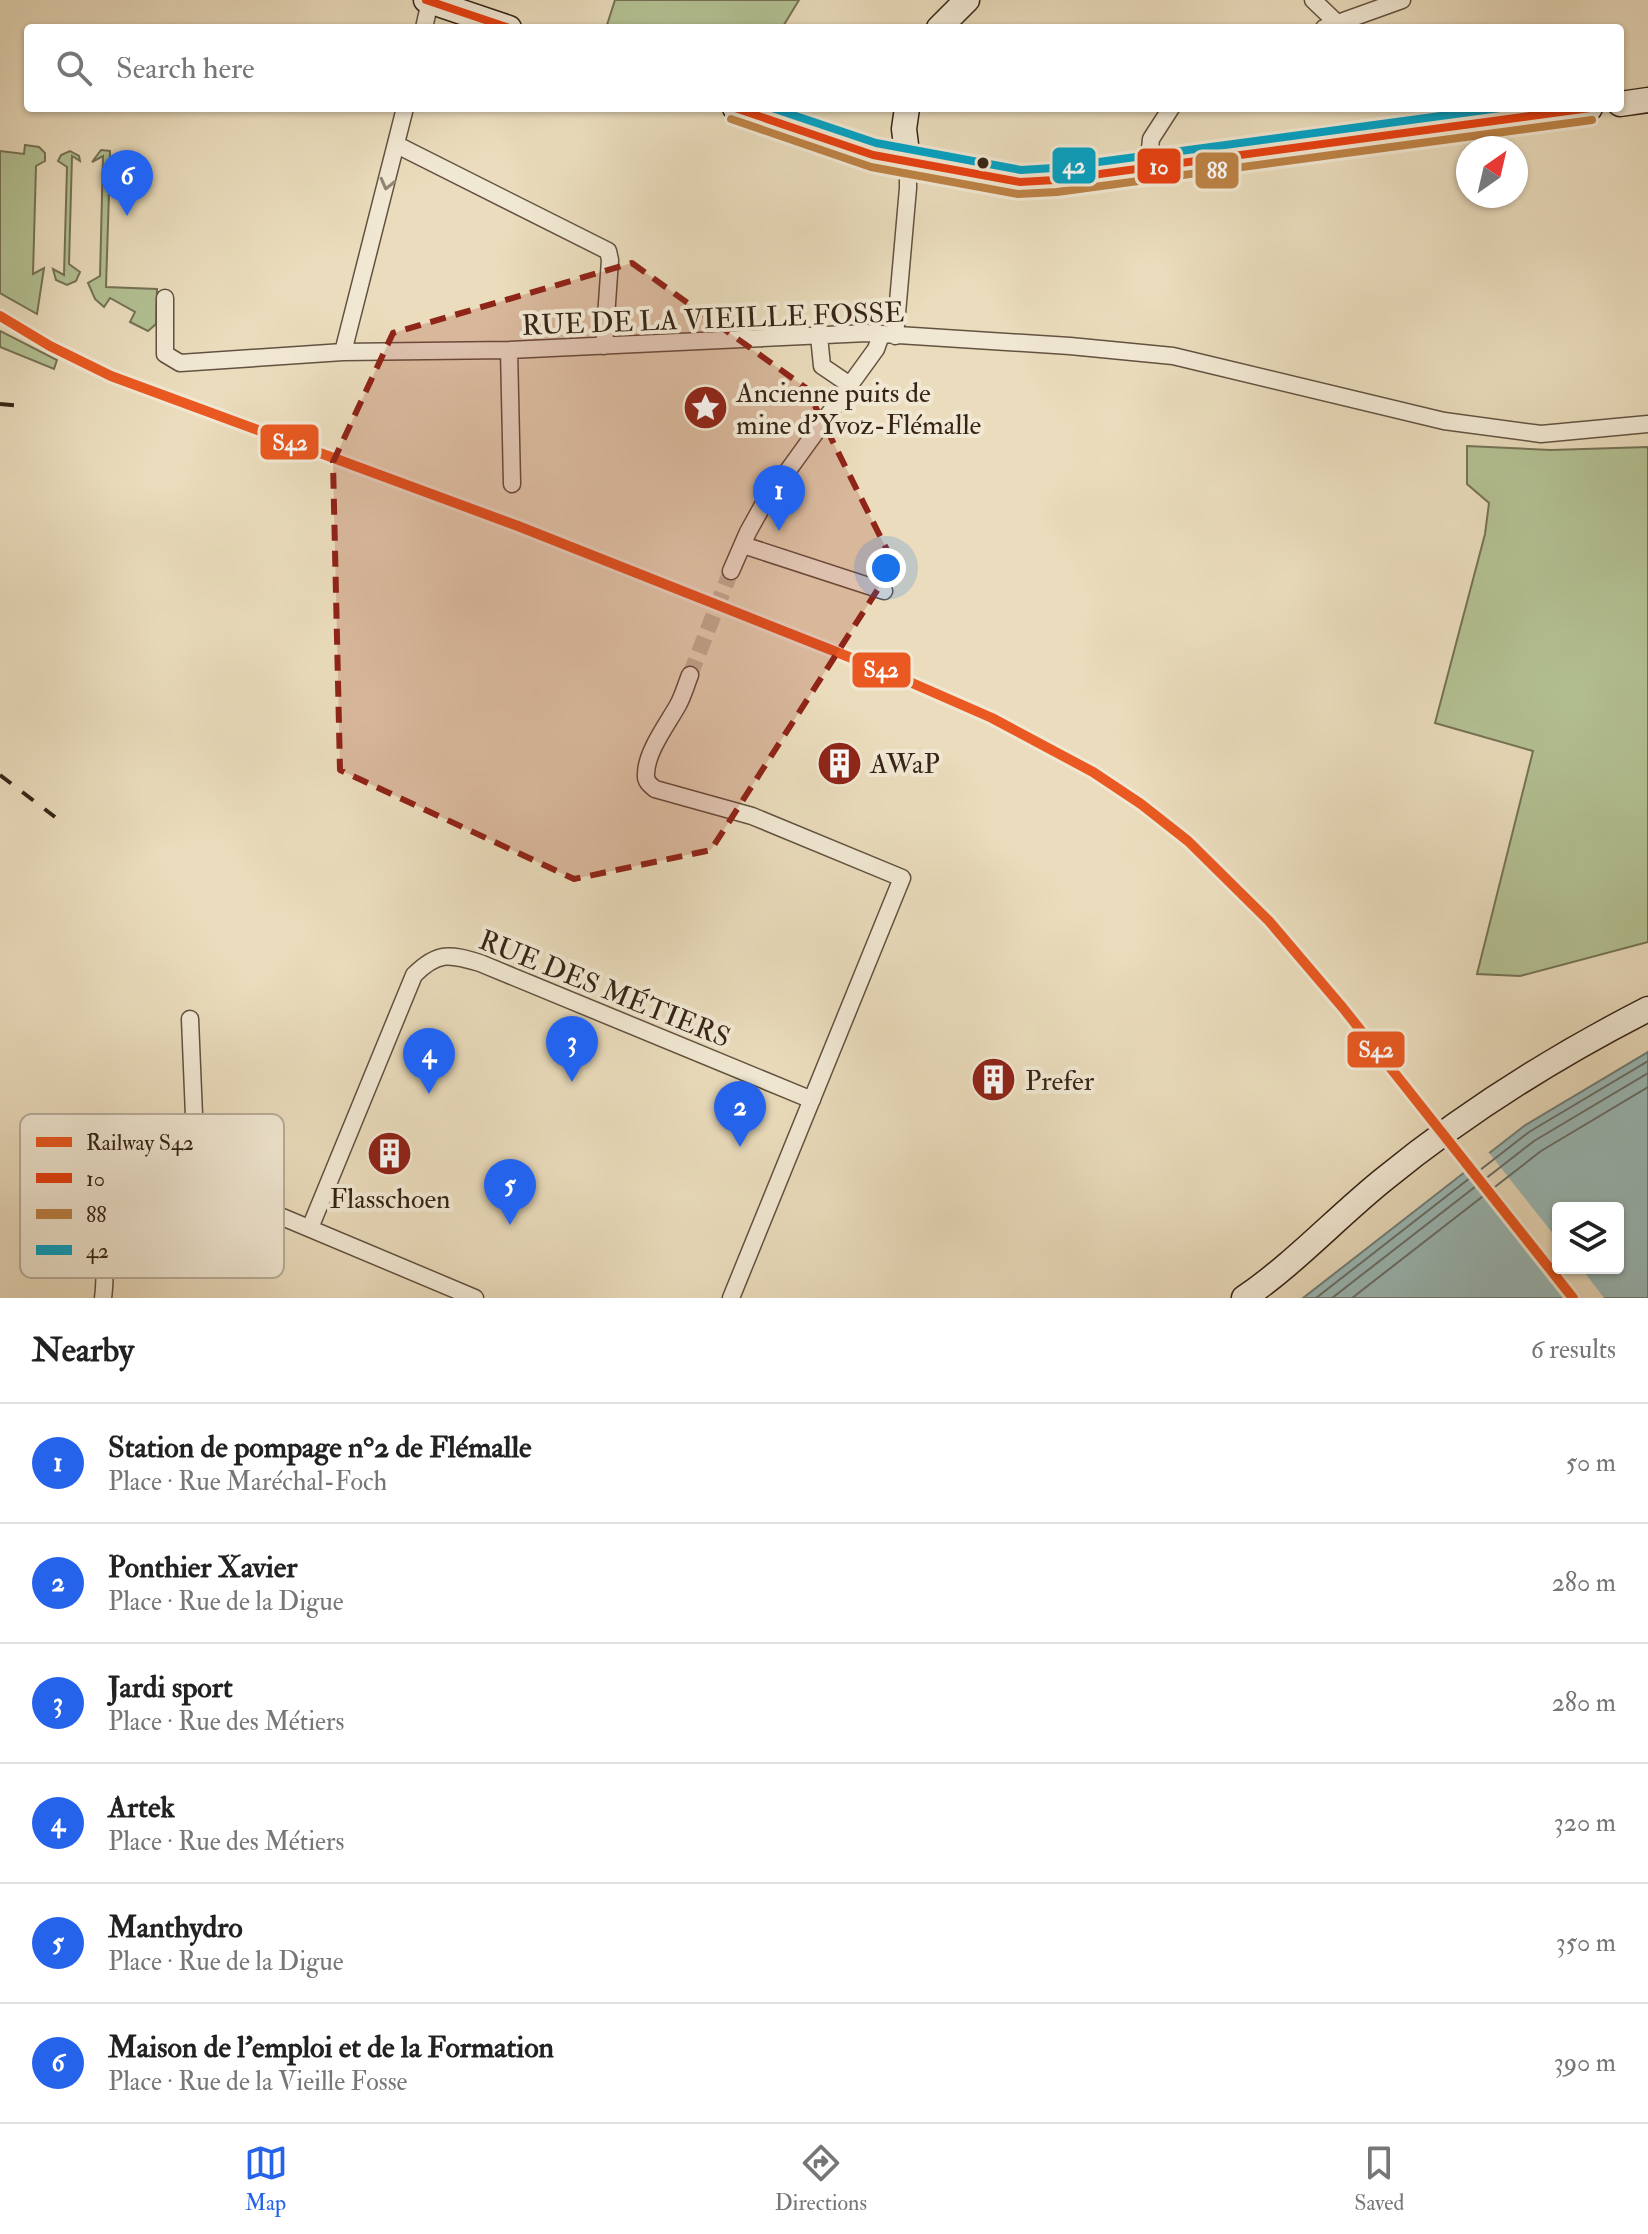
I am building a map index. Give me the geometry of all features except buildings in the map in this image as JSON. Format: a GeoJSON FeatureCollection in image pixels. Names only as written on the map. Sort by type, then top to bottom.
{"type":"FeatureCollection","features":[{"type":"Feature","properties":{"kind":"street"},"geometry":{"type":"LineString","coordinates":[[943,24],[967,0]]}},
{"type":"Feature","properties":{"kind":"street"},"geometry":{"type":"LineString","coordinates":[[1313,0],[1330,24]]}},
{"type":"Feature","properties":{"kind":"street"},"geometry":{"type":"LineString","coordinates":[[1336,24],[1402,0]]}},
{"type":"Feature","properties":{"kind":"street"},"geometry":{"type":"LineString","coordinates":[[425,24],[428,1],[497,24]]}},
{"type":"Feature","properties":{"kind":"street"},"geometry":{"type":"LineString","coordinates":[[1624,103],[1648,100]]}},
{"type":"Feature","properties":{"kind":"street"},"geometry":{"type":"LineString","coordinates":[[343,352],[404,112]]}},
{"type":"Feature","properties":{"kind":"street"},"geometry":{"type":"LineString","coordinates":[[747,112],[873,155],[1020,182],[1055,180],[1560,112]]}},
{"type":"Feature","properties":{"kind":"street"},"geometry":{"type":"LineString","coordinates":[[731,571],[763,505],[888,335],[908,188],[904,129],[906,112]]}},
{"type":"Feature","properties":{"kind":"street"},"geometry":{"type":"LineString","coordinates":[[1148,167],[1151,139],[1168,112]]}},
{"type":"Feature","properties":{"kind":"street"},"geometry":{"type":"LineString","coordinates":[[397,145],[608,251],[604,346]]}},
{"type":"Feature","properties":{"kind":"street","name":"RUE DE LA VIEILLE FOSSE"},"geometry":{"type":"LineString","coordinates":[[165,298],[165,354],[180,363],[343,352],[509,350],[888,335],[1070,346],[1173,356],[1444,421],[1541,434],[1648,424]]}},
{"type":"Feature","properties":{"kind":"street"},"geometry":{"type":"LineString","coordinates":[[819,336],[822,366],[850,385]]}},
{"type":"Feature","properties":{"kind":"street"},"geometry":{"type":"LineString","coordinates":[[509,350],[512,484]]}},
{"type":"Feature","properties":{"kind":"street"},"geometry":{"type":"LineString","coordinates":[[743,545],[884,591]]}},
{"type":"Feature","properties":{"kind":"street"},"geometry":{"type":"LineString","coordinates":[[690,675],[645,774],[648,783],[655,789],[752,816],[902,878],[731,1298]]}},
{"type":"Feature","properties":{"kind":"street","name":"RUE DES MÉTIERS"},"geometry":{"type":"LineString","coordinates":[[310,1228],[414,975],[426,963],[439,957],[453,955],[480,963],[812,1100]]}},
{"type":"Feature","properties":{"kind":"street"},"geometry":{"type":"LineString","coordinates":[[1244,1298],[1384,1179],[1489,1101],[1572,1048],[1648,1009]]}},
{"type":"Feature","properties":{"kind":"street"},"geometry":{"type":"LineString","coordinates":[[190,1019],[194,1114]]}},
{"type":"Feature","properties":{"kind":"street"},"geometry":{"type":"LineString","coordinates":[[1269,1298],[1417,1172],[1577,1062],[1648,1024]]}},
{"type":"Feature","properties":{"kind":"street"},"geometry":{"type":"LineString","coordinates":[[284,1217],[475,1298]]}},
{"type":"Feature","properties":{"kind":"street"},"geometry":{"type":"LineString","coordinates":[[103,1298],[104,1278]]}},
{"type":"Feature","properties":{"kind":"highlighted area"},"geometry":{"type":"Polygon","coordinates":[[[632,263],[806,388],[894,564],[711,850],[574,879],[340,770],[333,462],[393,333],[632,263]]]}},
{"type":"Feature","properties":{"kind":"green space"},"geometry":{"type":"Polygon","coordinates":[[[615,0],[799,0],[784,24],[607,24],[615,0]]]}},
{"type":"Feature","properties":{"kind":"green space"},"geometry":{"type":"Polygon","coordinates":[[[25,145],[39,147],[45,153],[45,161],[36,166],[33,274],[44,268],[37,314],[0,293],[0,151],[24,154],[25,145]]]}},
{"type":"Feature","properties":{"kind":"green space"},"geometry":{"type":"Polygon","coordinates":[[[101,150],[110,151],[106,287],[157,289],[156,324],[148,331],[130,322],[135,312],[110,298],[104,307],[95,299],[88,283],[100,276],[103,156],[92,162],[101,150]]]}},
{"type":"Feature","properties":{"kind":"green space"},"geometry":{"type":"Polygon","coordinates":[[[70,151],[79,156],[80,161],[72,156],[69,264],[80,272],[76,281],[67,285],[56,280],[53,269],[64,275],[67,167],[58,161],[61,155],[70,151]]]}},
{"type":"Feature","properties":{"kind":"green space"},"geometry":{"type":"Polygon","coordinates":[[[0,331],[57,360],[54,369],[0,347],[0,331]]]}},
{"type":"Feature","properties":{"kind":"green space"},"geometry":{"type":"Polygon","coordinates":[[[713,393],[715,415],[695,417],[694,394],[713,393]]]}},
{"type":"Feature","properties":{"kind":"green space"},"geometry":{"type":"Polygon","coordinates":[[[1467,446],[1551,450],[1648,447],[1648,942],[1520,976],[1477,974],[1533,751],[1435,723],[1485,534],[1489,503],[1467,484],[1467,446]]]}},
{"type":"Feature","properties":{"kind":"water"},"geometry":{"type":"Polygon","coordinates":[[[1648,1052],[1648,1298],[1303,1298],[1524,1126],[1648,1052]]]}},
{"type":"Feature","properties":{"kind":"pier"},"geometry":{"type":"Polygon","coordinates":[[[1486,1149],[1552,1232],[1552,1274],[1586,1274],[1604,1298],[1566,1298],[1462,1167],[1486,1149]]]}},
{"type":"Feature","properties":{"kind":"tunnel"},"geometry":{"type":"LineString","coordinates":[[690,675],[731,571]]}},
{"type":"Feature","properties":{"kind":"railway"},"geometry":{"type":"LineString","coordinates":[[0,404],[21,406]]}},
{"type":"Feature","properties":{"kind":"railway"},"geometry":{"type":"LineString","coordinates":[[0,775],[55,817]]}},
{"type":"Feature","properties":{"kind":"rail line","name":"S42"},"geometry":{"type":"LineString","coordinates":[[0,316],[50,346],[111,376],[518,526],[887,672],[992,718],[1093,772],[1188,841],[1269,921],[1343,1008],[1573,1298]]}},
{"type":"Feature","properties":{"kind":"transit line","name":"10"},"geometry":{"type":"LineString","coordinates":[[426,0],[497,24]]}},
{"type":"Feature","properties":{"kind":"transit line","name":"10"},"geometry":{"type":"LineString","coordinates":[[747,112],[873,155],[1020,182],[1055,180],[1560,112]]}},
{"type":"Feature","properties":{"kind":"transit line","name":"42"},"geometry":{"type":"LineString","coordinates":[[784,112],[876,143],[1021,170],[1470,112]]}},
{"type":"Feature","properties":{"kind":"transit line","name":"88"},"geometry":{"type":"LineString","coordinates":[[731,119],[871,167],[1018,194],[1057,192],[1592,120]]}},
{"type":"Feature","properties":{"kind":"place","name":"Maison de l'emploi et de la Formation"},"geometry":{"type":"Point","coordinates":[127,216]}},
{"type":"Feature","properties":{"kind":"place","name":"Ancienne puits de mine d'Yvoz-Flémalle"},"geometry":{"type":"Point","coordinates":[705,408]}},
{"type":"Feature","properties":{"kind":"place","name":"Station de pompage n°2 de Flémalle"},"geometry":{"type":"Point","coordinates":[779,531]}},
{"type":"Feature","properties":{"kind":"place","name":"AWaP"},"geometry":{"type":"Point","coordinates":[839,763]}},
{"type":"Feature","properties":{"kind":"place","name":"Prefer"},"geometry":{"type":"Point","coordinates":[994,1080]}},
{"type":"Feature","properties":{"kind":"place","name":"Jardi sport"},"geometry":{"type":"Point","coordinates":[572,1082]}},
{"type":"Feature","properties":{"kind":"place","name":"Artek"},"geometry":{"type":"Point","coordinates":[429,1094]}},
{"type":"Feature","properties":{"kind":"place","name":"Ponthier Xavier"},"geometry":{"type":"Point","coordinates":[740,1147]}},
{"type":"Feature","properties":{"kind":"place","name":"Flasschoen"},"geometry":{"type":"Point","coordinates":[390,1154]}},
{"type":"Feature","properties":{"kind":"place","name":"Manthydro"},"geometry":{"type":"Point","coordinates":[510,1225]}}]}
